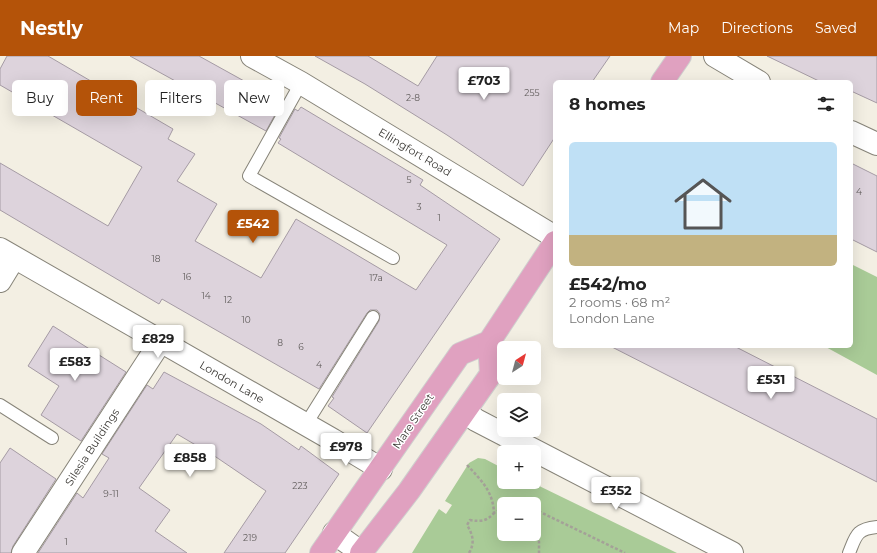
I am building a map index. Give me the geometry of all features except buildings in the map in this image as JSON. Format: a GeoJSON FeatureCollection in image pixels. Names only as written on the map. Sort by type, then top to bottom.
{"type":"FeatureCollection","features":[{"type":"Feature","properties":{"kind":"main road"},"geometry":{"type":"LineString","coordinates":[[663,80],[680,56]]}},
{"type":"Feature","properties":{"kind":"main road"},"geometry":{"type":"LineString","coordinates":[[361,553],[393,512],[491,374],[489,342],[553,245]]}},
{"type":"Feature","properties":{"kind":"main road","name":"Mare Street"},"geometry":{"type":"LineString","coordinates":[[321,553],[460,354],[489,342]]}},
{"type":"Feature","properties":{"kind":"street","name":"Ellingfort Road"},"geometry":{"type":"LineString","coordinates":[[252,56],[301,83],[553,236]]}},
{"type":"Feature","properties":{"kind":"street"},"geometry":{"type":"LineString","coordinates":[[715,56],[757,80]]}},
{"type":"Feature","properties":{"kind":"street"},"geometry":{"type":"LineString","coordinates":[[853,133],[877,144]]}},
{"type":"Feature","properties":{"kind":"street"},"geometry":{"type":"LineString","coordinates":[[0,281],[7,254]]}},
{"type":"Feature","properties":{"kind":"street","name":"London Lane"},"geometry":{"type":"LineString","coordinates":[[7,254],[306,424],[380,469]]}},
{"type":"Feature","properties":{"kind":"street","name":"Silesia Buildings"},"geometry":{"type":"LineString","coordinates":[[23,553],[161,341]]}},
{"type":"Feature","properties":{"kind":"street"},"geometry":{"type":"LineString","coordinates":[[465,412],[476,420],[732,553]]}},
{"type":"Feature","properties":{"kind":"street"},"geometry":{"type":"LineString","coordinates":[[334,533],[361,553]]}},
{"type":"Feature","properties":{"kind":"lane"},"geometry":{"type":"LineString","coordinates":[[301,83],[249,176],[393,258]]}},
{"type":"Feature","properties":{"kind":"lane"},"geometry":{"type":"LineString","coordinates":[[306,424],[373,317]]}},
{"type":"Feature","properties":{"kind":"lane"},"geometry":{"type":"LineString","coordinates":[[0,405],[52,438]]}},
{"type":"Feature","properties":{"kind":"lane"},"geometry":{"type":"LineString","coordinates":[[848,553],[858,533],[865,528],[877,527]]}},
{"type":"Feature","properties":{"kind":"path"},"geometry":{"type":"LineString","coordinates":[[467,465],[485,484],[490,493],[494,513]]}},
{"type":"Feature","properties":{"kind":"path"},"geometry":{"type":"LineString","coordinates":[[469,553],[473,545],[473,538],[467,525],[470,520],[484,521],[489,519],[497,511]]}},
{"type":"Feature","properties":{"kind":"path"},"geometry":{"type":"LineString","coordinates":[[541,513],[625,553]]}},
{"type":"Feature","properties":{"kind":"path"},"geometry":{"type":"LineString","coordinates":[[539,541],[539,553]]}},
{"type":"Feature","properties":{"kind":"green space"},"geometry":{"type":"Polygon","coordinates":[[[853,265],[877,277],[877,375],[828,348],[853,348],[853,265]]]}},
{"type":"Feature","properties":{"kind":"green space"},"geometry":{"type":"Polygon","coordinates":[[[478,458],[485,459],[497,465],[497,489],[541,489],[541,487],[677,553],[412,553],[439,509],[446,514],[452,505],[445,501],[469,463],[478,458]]]}}]}
